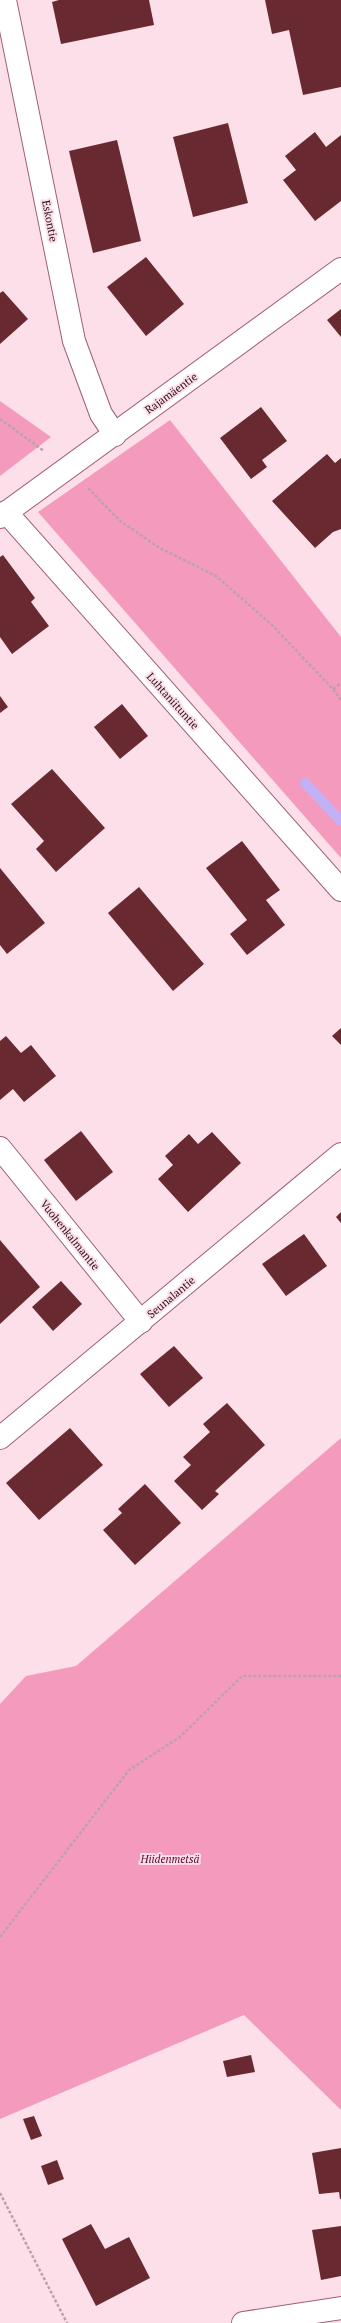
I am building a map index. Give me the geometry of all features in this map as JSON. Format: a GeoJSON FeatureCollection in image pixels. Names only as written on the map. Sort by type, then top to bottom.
{"type":"FeatureCollection","features":[{"type":"Feature","properties":{"kind":"street","name":"Eskontie"},"geometry":{"type":"LineString","coordinates":[[5,0],[74,341],[101,414],[115,435]]}},
{"type":"Feature","properties":{"kind":"street","name":"Rajamäentie"},"geometry":{"type":"LineString","coordinates":[[3,515],[115,435],[341,269]]}},
{"type":"Feature","properties":{"kind":"street","name":"Luhtaniituntie"},"geometry":{"type":"LineString","coordinates":[[3,515],[341,890]]}},
{"type":"Feature","properties":{"kind":"street","name":"Vuohenkalmantie"},"geometry":{"type":"LineString","coordinates":[[0,1148],[141,1322]]}},
{"type":"Feature","properties":{"kind":"street","name":"Seunalantie"},"geometry":{"type":"LineString","coordinates":[[0,1438],[341,1154]]}},
{"type":"Feature","properties":{"kind":"street"},"geometry":{"type":"LineString","coordinates":[[243,2323],[341,2308]]}},
{"type":"Feature","properties":{"kind":"path"},"geometry":{"type":"LineString","coordinates":[[0,419],[68,468],[119,520],[158,546],[216,576],[271,624],[333,689],[341,700]]}},
{"type":"Feature","properties":{"kind":"path"},"geometry":{"type":"LineString","coordinates":[[333,689],[341,683]]}},
{"type":"Feature","properties":{"kind":"path"},"geometry":{"type":"LineString","coordinates":[[0,1937],[129,1770],[180,1737],[242,1676],[341,1676]]}},
{"type":"Feature","properties":{"kind":"path"},"geometry":{"type":"LineString","coordinates":[[0,2193],[66,2323]]}},
{"type":"Feature","properties":{"kind":"green space"},"geometry":{"type":"Polygon","coordinates":[[[0,401],[51,437],[0,476],[0,401]]]}},
{"type":"Feature","properties":{"kind":"green space"},"geometry":{"type":"Polygon","coordinates":[[[170,420],[341,637],[341,858],[38,512],[170,420]]]}},
{"type":"Feature","properties":{"kind":"green space","name":"Hiidenmetsä"},"geometry":{"type":"Polygon","coordinates":[[[341,1438],[341,2110],[244,2015],[0,2119],[0,1704],[26,1676],[76,1666],[341,1438]]]}},
{"type":"Feature","properties":{"kind":"building"},"geometry":{"type":"Polygon","coordinates":[[[59,0],[149,0],[154,25],[61,44],[52,2],[59,0]]]}},
{"type":"Feature","properties":{"kind":"building"},"geometry":{"type":"Polygon","coordinates":[[[265,0],[341,0],[341,87],[303,95],[289,30],[272,34],[265,0]]]}},
{"type":"Feature","properties":{"kind":"building"},"geometry":{"type":"Polygon","coordinates":[[[228,123],[248,203],[193,217],[173,137],[228,123]]]}},
{"type":"Feature","properties":{"kind":"building"},"geometry":{"type":"Polygon","coordinates":[[[315,132],[326,147],[341,135],[341,201],[315,221],[283,180],[296,170],[285,156],[315,132]]]}},
{"type":"Feature","properties":{"kind":"building"},"geometry":{"type":"Polygon","coordinates":[[[117,140],[141,241],[93,253],[69,151],[117,140]]]}},
{"type":"Feature","properties":{"kind":"building"},"geometry":{"type":"Polygon","coordinates":[[[146,257],[184,304],[146,336],[107,287],[146,257]]]}},
{"type":"Feature","properties":{"kind":"building"},"geometry":{"type":"Polygon","coordinates":[[[3,291],[28,319],[0,344],[0,293],[3,291]]]}},
{"type":"Feature","properties":{"kind":"building"},"geometry":{"type":"Polygon","coordinates":[[[341,309],[341,337],[327,320],[341,309]]]}},
{"type":"Feature","properties":{"kind":"building"},"geometry":{"type":"Polygon","coordinates":[[[261,407],[287,441],[262,460],[267,467],[251,479],[220,438],[261,407]]]}},
{"type":"Feature","properties":{"kind":"building"},"geometry":{"type":"Polygon","coordinates":[[[327,454],[335,463],[341,458],[341,529],[333,532],[315,548],[272,501],[327,454]]]}},
{"type":"Feature","properties":{"kind":"building"},"geometry":{"type":"Polygon","coordinates":[[[3,555],[35,598],[31,602],[49,626],[12,654],[0,637],[0,557],[3,555]]]}},
{"type":"Feature","properties":{"kind":"building"},"geometry":{"type":"Polygon","coordinates":[[[0,696],[8,707],[0,713],[0,696]]]}},
{"type":"Feature","properties":{"kind":"building"},"geometry":{"type":"Polygon","coordinates":[[[122,704],[148,736],[120,759],[94,727],[122,704]]]}},
{"type":"Feature","properties":{"kind":"building"},"geometry":{"type":"Polygon","coordinates":[[[52,769],[105,828],[56,872],[36,849],[44,841],[11,804],[52,769]]]}},
{"type":"Feature","properties":{"kind":"building"},"geometry":{"type":"Polygon","coordinates":[[[242,841],[280,890],[266,900],[285,925],[247,955],[230,934],[247,920],[206,868],[242,841]]]}},
{"type":"Feature","properties":{"kind":"building"},"geometry":{"type":"Polygon","coordinates":[[[0,868],[45,923],[7,954],[0,945],[0,868]]]}},
{"type":"Feature","properties":{"kind":"building"},"geometry":{"type":"Polygon","coordinates":[[[139,887],[204,964],[173,991],[108,913],[139,887]]]}},
{"type":"Feature","properties":{"kind":"building"},"geometry":{"type":"Polygon","coordinates":[[[341,1028],[341,1045],[332,1036],[341,1028]]]}},
{"type":"Feature","properties":{"kind":"building"},"geometry":{"type":"Polygon","coordinates":[[[6,1036],[21,1053],[31,1045],[56,1076],[24,1102],[13,1089],[0,1100],[0,1041],[6,1036]]]}},
{"type":"Feature","properties":{"kind":"building"},"geometry":{"type":"Polygon","coordinates":[[[81,1131],[113,1172],[76,1201],[44,1160],[81,1131]]]}},
{"type":"Feature","properties":{"kind":"building"},"geometry":{"type":"Polygon","coordinates":[[[212,1132],[241,1163],[188,1212],[158,1179],[173,1165],[165,1156],[189,1134],[198,1144],[212,1132]]]}},
{"type":"Feature","properties":{"kind":"building"},"geometry":{"type":"Polygon","coordinates":[[[341,1212],[341,1223],[336,1217],[341,1212]]]}},
{"type":"Feature","properties":{"kind":"building"},"geometry":{"type":"Polygon","coordinates":[[[304,1234],[327,1266],[286,1296],[262,1264],[304,1234]]]}},
{"type":"Feature","properties":{"kind":"building"},"geometry":{"type":"Polygon","coordinates":[[[0,1240],[40,1287],[0,1324],[0,1240]]]}},
{"type":"Feature","properties":{"kind":"building"},"geometry":{"type":"Polygon","coordinates":[[[61,1281],[82,1304],[53,1331],[32,1307],[61,1281]]]}},
{"type":"Feature","properties":{"kind":"building"},"geometry":{"type":"Polygon","coordinates":[[[174,1346],[203,1378],[169,1407],[140,1374],[174,1346]]]}},
{"type":"Feature","properties":{"kind":"building"},"geometry":{"type":"Polygon","coordinates":[[[227,1403],[265,1445],[215,1491],[219,1494],[202,1510],[174,1481],[191,1465],[183,1457],[210,1432],[203,1424],[227,1403]]]}},
{"type":"Feature","properties":{"kind":"building"},"geometry":{"type":"Polygon","coordinates":[[[70,1428],[103,1465],[39,1520],[6,1483],[70,1428]]]}},
{"type":"Feature","properties":{"kind":"building"},"geometry":{"type":"Polygon","coordinates":[[[145,1484],[181,1523],[135,1565],[103,1530],[122,1513],[118,1509],[145,1484]]]}},
{"type":"Feature","properties":{"kind":"building"},"geometry":{"type":"Polygon","coordinates":[[[251,2055],[255,2072],[227,2077],[223,2061],[251,2055]]]}},
{"type":"Feature","properties":{"kind":"building"},"geometry":{"type":"Polygon","coordinates":[[[34,2116],[42,2136],[31,2140],[23,2119],[34,2116]]]}},
{"type":"Feature","properties":{"kind":"building"},"geometry":{"type":"Polygon","coordinates":[[[341,2148],[340,2199],[339,2192],[319,2194],[312,2153],[341,2148]]]}},
{"type":"Feature","properties":{"kind":"building"},"geometry":{"type":"Polygon","coordinates":[[[57,2160],[64,2179],[48,2185],[41,2166],[57,2160]]]}},
{"type":"Feature","properties":{"kind":"building"},"geometry":{"type":"Polygon","coordinates":[[[91,2224],[105,2249],[129,2237],[150,2278],[96,2306],[62,2239],[91,2224]]]}},
{"type":"Feature","properties":{"kind":"building"},"geometry":{"type":"Polygon","coordinates":[[[341,2226],[341,2276],[321,2280],[312,2230],[341,2226]]]}},
{"type":"Feature","properties":{"kind":"waterway"},"geometry":{"type":"LineString","coordinates":[[305,783],[341,821]]}}]}
